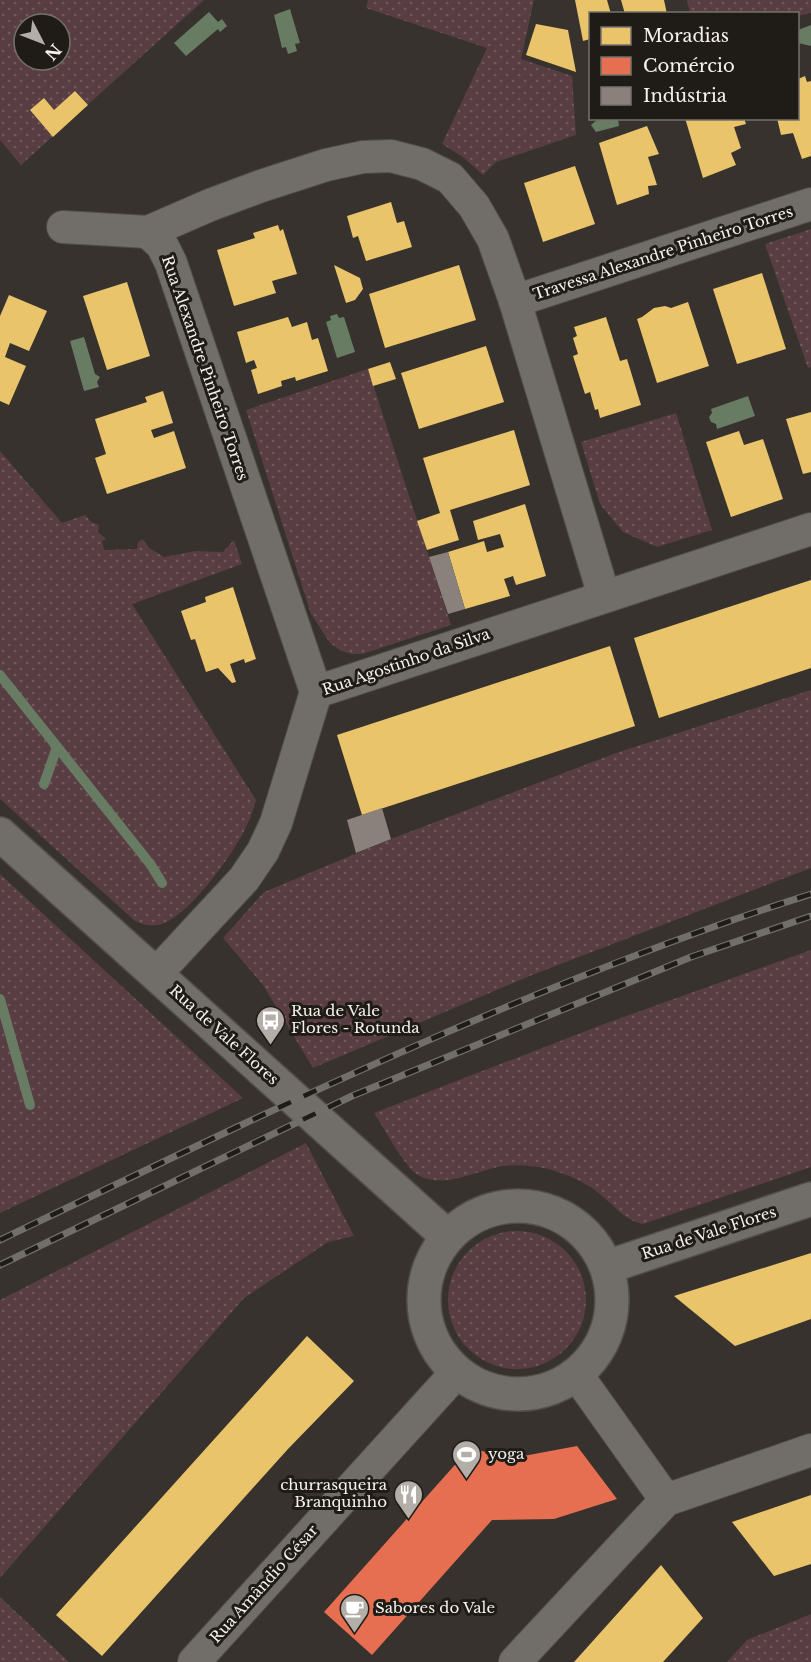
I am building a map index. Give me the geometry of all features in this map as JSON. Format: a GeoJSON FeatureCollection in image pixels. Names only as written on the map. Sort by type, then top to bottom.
{"type":"FeatureCollection","features":[{"type":"Feature","properties":{"kind":"street"},"geometry":{"type":"LineString","coordinates":[[63,227],[148,232],[210,205],[326,165],[363,157],[391,156],[422,164],[450,178],[474,206],[493,239],[515,301],[604,596]]}},
{"type":"Feature","properties":{"kind":"street","name":"Travessa Alexandre Pinheiro Torres"},"geometry":{"type":"LineString","coordinates":[[515,301],[811,204]]}},
{"type":"Feature","properties":{"kind":"street","name":"Rua Alexandre Pinheiro Torres"},"geometry":{"type":"LineString","coordinates":[[148,232],[162,245],[171,263],[316,692]]}},
{"type":"Feature","properties":{"kind":"street","name":"Rua Agostinho da Silva"},"geometry":{"type":"LineString","coordinates":[[156,974],[237,887],[263,851],[276,823],[316,692],[811,529]]}},
{"type":"Feature","properties":{"kind":"street","name":"Rua de Vale Flores"},"geometry":{"type":"LineString","coordinates":[[0,834],[448,1237]]}},
{"type":"Feature","properties":{"kind":"street","name":"Rua de Vale Flores"},"geometry":{"type":"LineString","coordinates":[[607,1267],[811,1199]]}},
{"type":"Feature","properties":{"kind":"street"},"geometry":{"type":"LineString","coordinates":[[512,1206],[536,1207],[559,1215],[579,1228],[596,1246],[607,1267],[613,1306],[602,1344],[577,1375],[558,1386],[538,1393],[516,1395],[495,1392],[474,1385],[456,1373],[437,1350],[425,1322],[423,1292],[431,1262],[448,1237],[466,1221],[488,1211],[512,1206]]}},
{"type":"Feature","properties":{"kind":"street","name":"Rua Amândio César"},"geometry":{"type":"LineString","coordinates":[[194,1662],[456,1373]]}},
{"type":"Feature","properties":{"kind":"street"},"geometry":{"type":"LineString","coordinates":[[577,1375],[666,1500]]}},
{"type":"Feature","properties":{"kind":"street"},"geometry":{"type":"LineString","coordinates":[[515,1662],[666,1500],[811,1450]]}},
{"type":"Feature","properties":{"kind":"shaded area"},"geometry":{"type":"Polygon","coordinates":[[[0,0],[204,0],[21,165],[0,140],[0,0]]]}},
{"type":"Feature","properties":{"kind":"shaded area"},"geometry":{"type":"Polygon","coordinates":[[[368,0],[534,0],[521,59],[572,76],[576,135],[496,162],[483,175],[463,157],[442,144],[487,48],[366,8],[368,0]]]}},
{"type":"Feature","properties":{"kind":"shaded area"},"geometry":{"type":"Polygon","coordinates":[[[687,0],[811,0],[811,13],[799,16],[799,12],[690,12],[687,0]]]}},
{"type":"Feature","properties":{"kind":"shaded area"},"geometry":{"type":"Polygon","coordinates":[[[290,9],[300,43],[295,44],[297,51],[288,54],[286,47],[282,48],[274,15],[290,9]]]}},
{"type":"Feature","properties":{"kind":"shaded area"},"geometry":{"type":"Polygon","coordinates":[[[209,12],[218,22],[222,19],[227,26],[220,32],[218,29],[186,56],[174,43],[209,12]]]}},
{"type":"Feature","properties":{"kind":"shaded area"},"geometry":{"type":"Polygon","coordinates":[[[811,25],[811,46],[799,43],[799,30],[811,25]]]}},
{"type":"Feature","properties":{"kind":"shaded area"},"geometry":{"type":"Polygon","coordinates":[[[597,120],[618,120],[619,126],[596,132],[591,125],[597,120]]]}},
{"type":"Feature","properties":{"kind":"shaded area"},"geometry":{"type":"Polygon","coordinates":[[[811,229],[811,367],[808,368],[765,244],[811,229]]]}},
{"type":"Feature","properties":{"kind":"shaded area"},"geometry":{"type":"Polygon","coordinates":[[[337,314],[339,318],[344,317],[355,352],[337,358],[326,322],[331,320],[330,316],[337,314]]]}},
{"type":"Feature","properties":{"kind":"shaded area"},"geometry":{"type":"Polygon","coordinates":[[[84,337],[95,374],[100,377],[97,382],[99,387],[84,391],[70,341],[84,337]]]}},
{"type":"Feature","properties":{"kind":"shaded area"},"geometry":{"type":"Polygon","coordinates":[[[368,369],[451,625],[362,654],[352,654],[341,651],[330,643],[311,614],[246,410],[368,369]]]}},
{"type":"Feature","properties":{"kind":"shaded area"},"geometry":{"type":"Polygon","coordinates":[[[748,396],[755,416],[717,429],[716,424],[711,422],[709,417],[712,413],[711,409],[748,396]]]}},
{"type":"Feature","properties":{"kind":"shaded area"},"geometry":{"type":"Polygon","coordinates":[[[676,413],[712,530],[657,547],[623,532],[600,504],[581,442],[676,413]]]}},
{"type":"Feature","properties":{"kind":"shaded area"},"geometry":{"type":"Polygon","coordinates":[[[0,451],[62,523],[85,515],[91,522],[99,525],[98,532],[106,539],[102,541],[104,550],[137,549],[138,542],[143,539],[149,548],[164,557],[196,551],[223,552],[234,540],[242,564],[132,604],[256,800],[242,835],[228,858],[184,910],[162,924],[148,925],[135,921],[0,799],[0,451]]]}},
{"type":"Feature","properties":{"kind":"shaded area"},"geometry":{"type":"Polygon","coordinates":[[[811,690],[811,868],[532,975],[313,1068],[263,985],[223,938],[264,892],[391,839],[616,753],[811,690]]]}},
{"type":"Feature","properties":{"kind":"shaded area"},"geometry":{"type":"Polygon","coordinates":[[[0,874],[243,1098],[0,1213],[0,874]]]}},
{"type":"Feature","properties":{"kind":"shaded area"},"geometry":{"type":"Polygon","coordinates":[[[811,950],[811,1167],[643,1224],[625,1216],[582,1182],[545,1168],[525,1165],[504,1166],[455,1179],[430,1180],[409,1167],[374,1113],[604,1024],[811,950]]]}},
{"type":"Feature","properties":{"kind":"shaded area"},"geometry":{"type":"Polygon","coordinates":[[[306,1143],[354,1236],[328,1242],[244,1298],[0,1578],[0,1300],[306,1143]]]}},
{"type":"Feature","properties":{"kind":"shaded area"},"geometry":{"type":"Polygon","coordinates":[[[517,1231],[543,1237],[566,1251],[580,1274],[586,1300],[580,1326],[566,1349],[543,1363],[517,1369],[491,1363],[468,1349],[454,1326],[448,1300],[454,1274],[468,1251],[491,1237],[517,1231]]]}},
{"type":"Feature","properties":{"kind":"shaded area"},"geometry":{"type":"Polygon","coordinates":[[[0,1597],[69,1662],[0,1662],[0,1597]]]}},
{"type":"Feature","properties":{"kind":"shaded area"},"geometry":{"type":"Polygon","coordinates":[[[811,1614],[811,1662],[727,1662],[747,1640],[811,1614]]]}},
{"type":"Feature","properties":{"kind":"building: Moradias"},"geometry":{"type":"Polygon","coordinates":[[[575,0],[607,0],[610,12],[589,12],[589,39],[583,41],[575,0]]]}},
{"type":"Feature","properties":{"kind":"building: Moradias"},"geometry":{"type":"Polygon","coordinates":[[[621,0],[664,0],[667,12],[624,12],[621,0]]]}},
{"type":"Feature","properties":{"kind":"building: Moradias"},"geometry":{"type":"Polygon","coordinates":[[[536,24],[568,30],[576,72],[526,55],[536,24]]]}},
{"type":"Feature","properties":{"kind":"building: Moradias"},"geometry":{"type":"Polygon","coordinates":[[[805,76],[807,82],[811,81],[811,156],[802,159],[793,133],[781,135],[777,120],[799,120],[799,79],[805,76]]]}},
{"type":"Feature","properties":{"kind":"building: Moradias"},"geometry":{"type":"Polygon","coordinates":[[[75,91],[88,105],[53,137],[30,110],[44,98],[54,110],[75,91]]]}},
{"type":"Feature","properties":{"kind":"building: Moradias"},"geometry":{"type":"Polygon","coordinates":[[[686,120],[745,120],[746,124],[734,127],[741,148],[731,153],[736,165],[703,178],[686,120]]]}},
{"type":"Feature","properties":{"kind":"building: Moradias"},"geometry":{"type":"Polygon","coordinates":[[[647,126],[659,154],[648,157],[657,185],[648,186],[649,194],[617,205],[599,143],[647,126]]]}},
{"type":"Feature","properties":{"kind":"building: Moradias"},"geometry":{"type":"Polygon","coordinates":[[[575,166],[595,224],[543,242],[524,183],[575,166]]]}},
{"type":"Feature","properties":{"kind":"building: Moradias"},"geometry":{"type":"Polygon","coordinates":[[[391,202],[397,223],[404,221],[412,247],[366,261],[358,236],[353,238],[347,216],[391,202]]]}},
{"type":"Feature","properties":{"kind":"building: Moradias"},"geometry":{"type":"Polygon","coordinates":[[[278,225],[280,231],[283,229],[297,274],[272,281],[276,293],[234,306],[217,250],[255,238],[253,233],[278,225]]]}},
{"type":"Feature","properties":{"kind":"building: Moradias"},"geometry":{"type":"Polygon","coordinates":[[[334,265],[360,278],[363,289],[355,300],[346,303],[334,265]]]}},
{"type":"Feature","properties":{"kind":"building: Moradias"},"geometry":{"type":"Polygon","coordinates":[[[459,265],[476,320],[385,348],[369,294],[459,265]]]}},
{"type":"Feature","properties":{"kind":"building: Moradias"},"geometry":{"type":"Polygon","coordinates":[[[762,273],[786,349],[737,364],[713,289],[762,273]]]}},
{"type":"Feature","properties":{"kind":"building: Moradias"},"geometry":{"type":"Polygon","coordinates":[[[127,282],[150,356],[107,370],[83,296],[127,282]]]}},
{"type":"Feature","properties":{"kind":"building: Moradias"},"geometry":{"type":"Polygon","coordinates":[[[9,295],[47,311],[29,351],[10,343],[5,357],[26,366],[9,405],[0,401],[0,316],[9,295]]]}},
{"type":"Feature","properties":{"kind":"building: Moradias"},"geometry":{"type":"Polygon","coordinates":[[[688,302],[709,366],[657,383],[637,319],[654,308],[665,306],[671,308],[688,302]]]}},
{"type":"Feature","properties":{"kind":"building: Moradias"},"geometry":{"type":"Polygon","coordinates":[[[288,317],[292,327],[307,322],[312,340],[318,338],[328,371],[296,381],[295,377],[281,381],[282,386],[258,394],[251,370],[257,368],[254,360],[246,363],[237,332],[288,317]]]}},
{"type":"Feature","properties":{"kind":"building: Moradias"},"geometry":{"type":"Polygon","coordinates":[[[606,317],[620,361],[627,359],[641,405],[600,418],[590,392],[585,394],[573,356],[578,354],[573,338],[577,336],[574,327],[606,317]]]}},
{"type":"Feature","properties":{"kind":"building: Moradias"},"geometry":{"type":"Polygon","coordinates":[[[486,346],[504,402],[419,429],[401,373],[486,346]]]}},
{"type":"Feature","properties":{"kind":"building: Moradias"},"geometry":{"type":"Polygon","coordinates":[[[390,362],[396,379],[373,386],[368,369],[390,362]]]}},
{"type":"Feature","properties":{"kind":"building: Moradias"},"geometry":{"type":"Polygon","coordinates":[[[163,391],[173,423],[151,430],[154,438],[174,431],[186,468],[107,494],[95,458],[106,454],[95,419],[147,402],[145,397],[163,391]]]}},
{"type":"Feature","properties":{"kind":"building: Moradias"},"geometry":{"type":"Polygon","coordinates":[[[811,412],[811,472],[803,474],[786,419],[811,412]]]}},
{"type":"Feature","properties":{"kind":"building: Moradias"},"geometry":{"type":"Polygon","coordinates":[[[514,430],[530,485],[450,510],[459,540],[427,550],[417,521],[440,513],[423,458],[514,430]]]}},
{"type":"Feature","properties":{"kind":"building: Moradias"},"geometry":{"type":"Polygon","coordinates":[[[739,431],[744,445],[763,439],[783,499],[731,517],[706,442],[739,431]]]}},
{"type":"Feature","properties":{"kind":"building: Moradias"},"geometry":{"type":"Polygon","coordinates":[[[525,504],[546,576],[516,585],[513,576],[504,579],[510,596],[465,609],[448,552],[484,541],[487,552],[504,547],[500,534],[478,540],[473,521],[525,504]]]}},
{"type":"Feature","properties":{"kind":"building: Moradias"},"geometry":{"type":"Polygon","coordinates":[[[811,580],[811,668],[659,718],[634,638],[811,580]]]}},
{"type":"Feature","properties":{"kind":"building: Moradias"},"geometry":{"type":"Polygon","coordinates":[[[233,587],[256,659],[245,663],[244,659],[230,664],[236,682],[232,683],[218,668],[206,672],[195,639],[191,640],[181,611],[206,602],[205,597],[233,587]]]}},
{"type":"Feature","properties":{"kind":"building: Moradias"},"geometry":{"type":"Polygon","coordinates":[[[610,646],[635,726],[362,815],[337,735],[610,646]]]}},
{"type":"Feature","properties":{"kind":"building: Moradias"},"geometry":{"type":"Polygon","coordinates":[[[811,1253],[811,1319],[735,1346],[674,1296],[811,1253]]]}},
{"type":"Feature","properties":{"kind":"building: Moradias"},"geometry":{"type":"Polygon","coordinates":[[[307,1336],[354,1381],[288,1449],[102,1656],[56,1615],[307,1336]]]}},
{"type":"Feature","properties":{"kind":"building: Moradias"},"geometry":{"type":"Polygon","coordinates":[[[811,1495],[811,1564],[774,1576],[732,1522],[811,1495]]]}},
{"type":"Feature","properties":{"kind":"building: Moradias"},"geometry":{"type":"Polygon","coordinates":[[[661,1565],[703,1618],[663,1662],[574,1662],[661,1565]]]}},
{"type":"Feature","properties":{"kind":"building: Comércio"},"geometry":{"type":"Polygon","coordinates":[[[577,1446],[617,1499],[554,1519],[492,1520],[372,1655],[324,1612],[469,1449],[518,1457],[577,1446]]]}},
{"type":"Feature","properties":{"kind":"building: Indústria"},"geometry":{"type":"Polygon","coordinates":[[[448,552],[465,609],[448,614],[429,557],[448,552]]]}},
{"type":"Feature","properties":{"kind":"building: Indústria"},"geometry":{"type":"Polygon","coordinates":[[[382,808],[391,839],[356,853],[347,820],[382,808]]]}},
{"type":"Feature","properties":{"kind":"waterway"},"geometry":{"type":"LineString","coordinates":[[0,675],[151,865],[162,883]]}},
{"type":"Feature","properties":{"kind":"waterway"},"geometry":{"type":"LineString","coordinates":[[44,784],[57,747]]}},
{"type":"Feature","properties":{"kind":"waterway"},"geometry":{"type":"LineString","coordinates":[[0,999],[30,1105]]}},
{"type":"Feature","properties":{"kind":"railway"},"geometry":{"type":"LineString","coordinates":[[0,1240],[299,1098],[501,1009],[707,929],[811,894]]}},
{"type":"Feature","properties":{"kind":"railway"},"geometry":{"type":"LineString","coordinates":[[0,1265],[352,1096],[691,957],[811,916]]}},
{"type":"Feature","properties":{"kind":"place","name":"Rua de Vale Flores - Rotunda"},"geometry":{"type":"Point","coordinates":[270,1046]}},
{"type":"Feature","properties":{"kind":"place","name":"yoga"},"geometry":{"type":"Point","coordinates":[467,1480]}},
{"type":"Feature","properties":{"kind":"place","name":"churrasqueira Branquinho"},"geometry":{"type":"Point","coordinates":[408,1520]}},
{"type":"Feature","properties":{"kind":"place","name":"Sabores do Vale"},"geometry":{"type":"Point","coordinates":[354,1634]}}]}
